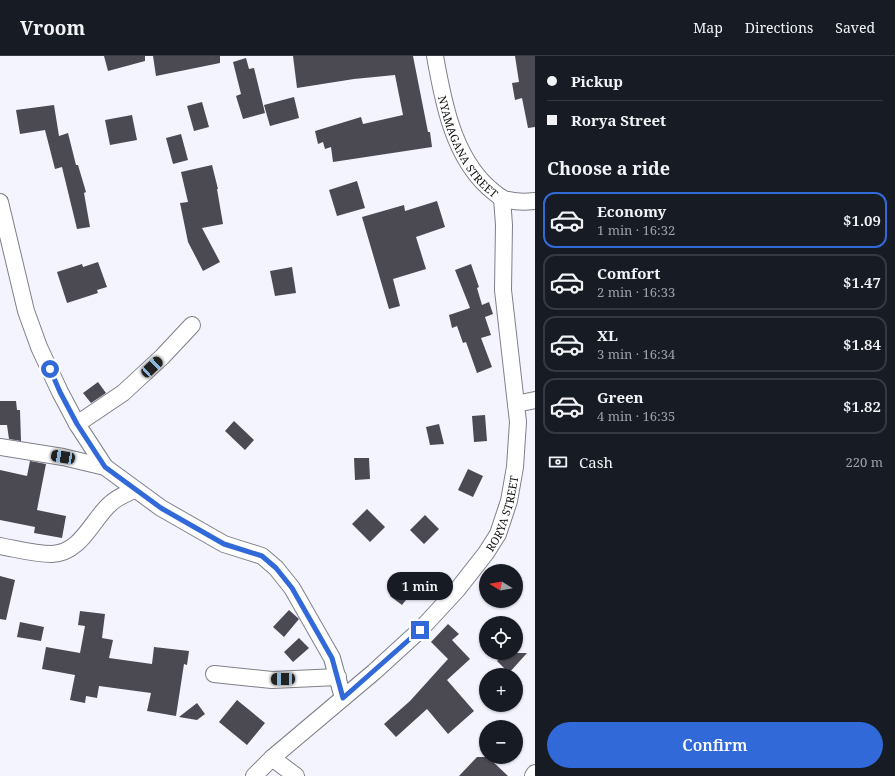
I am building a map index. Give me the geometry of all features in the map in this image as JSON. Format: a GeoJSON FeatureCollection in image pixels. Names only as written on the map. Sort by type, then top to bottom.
{"type":"FeatureCollection","features":[{"type":"Feature","properties":{"kind":"street","name":"NYAMAGANA STREET"},"geometry":{"type":"LineString","coordinates":[[435,56],[440,87],[460,150],[482,181],[502,198],[514,201],[535,200]]}},
{"type":"Feature","properties":{"kind":"street","name":"RORYA STREET"},"geometry":{"type":"LineString","coordinates":[[254,776],[272,758],[420,630],[457,590],[486,553],[498,534],[509,501],[515,467],[518,422],[503,290],[504,225],[502,198]]}},
{"type":"Feature","properties":{"kind":"street"},"geometry":{"type":"LineString","coordinates":[[0,202],[26,311],[40,347],[60,392],[77,424],[105,467],[134,490],[161,508],[220,542],[262,556],[276,568],[292,588],[332,658],[343,698]]}},
{"type":"Feature","properties":{"kind":"street"},"geometry":{"type":"LineString","coordinates":[[77,424],[123,393],[162,357],[192,325]]}},
{"type":"Feature","properties":{"kind":"street"},"geometry":{"type":"LineString","coordinates":[[516,404],[535,400]]}},
{"type":"Feature","properties":{"kind":"street"},"geometry":{"type":"LineString","coordinates":[[0,448],[63,457],[105,467]]}},
{"type":"Feature","properties":{"kind":"street"},"geometry":{"type":"LineString","coordinates":[[0,546],[40,554],[57,554],[68,550],[75,546],[111,503],[134,490]]}},
{"type":"Feature","properties":{"kind":"street"},"geometry":{"type":"LineString","coordinates":[[214,674],[272,680],[338,677]]}},
{"type":"Feature","properties":{"kind":"street"},"geometry":{"type":"LineString","coordinates":[[272,758],[296,776]]}},
{"type":"Feature","properties":{"kind":"building"},"geometry":{"type":"Polygon","coordinates":[[[104,56],[145,56],[145,61],[108,71],[104,56]]]}},
{"type":"Feature","properties":{"kind":"building"},"geometry":{"type":"Polygon","coordinates":[[[153,56],[220,56],[220,63],[156,76],[153,56]]]}},
{"type":"Feature","properties":{"kind":"building"},"geometry":{"type":"Polygon","coordinates":[[[293,56],[413,56],[432,147],[333,162],[331,147],[325,149],[323,142],[318,144],[315,131],[361,117],[363,124],[403,115],[395,75],[354,79],[297,88],[293,56]]]}},
{"type":"Feature","properties":{"kind":"building"},"geometry":{"type":"Polygon","coordinates":[[[515,56],[535,56],[535,127],[528,128],[522,98],[515,100],[512,83],[519,82],[515,56]]]}},
{"type":"Feature","properties":{"kind":"building"},"geometry":{"type":"Polygon","coordinates":[[[246,58],[249,69],[254,68],[265,113],[243,119],[236,96],[241,94],[233,62],[246,58]]]}},
{"type":"Feature","properties":{"kind":"building"},"geometry":{"type":"Polygon","coordinates":[[[294,97],[299,118],[270,126],[264,105],[294,97]]]}},
{"type":"Feature","properties":{"kind":"building"},"geometry":{"type":"Polygon","coordinates":[[[202,102],[209,127],[194,131],[187,106],[202,102]]]}},
{"type":"Feature","properties":{"kind":"building"},"geometry":{"type":"Polygon","coordinates":[[[54,105],[59,136],[68,133],[76,165],[78,165],[86,192],[84,193],[90,227],[77,229],[62,167],[55,169],[45,130],[20,134],[16,110],[54,105]]]}},
{"type":"Feature","properties":{"kind":"building"},"geometry":{"type":"Polygon","coordinates":[[[132,115],[137,140],[110,145],[105,120],[132,115]]]}},
{"type":"Feature","properties":{"kind":"building"},"geometry":{"type":"Polygon","coordinates":[[[181,134],[188,160],[173,164],[166,138],[181,134]]]}},
{"type":"Feature","properties":{"kind":"building"},"geometry":{"type":"Polygon","coordinates":[[[212,165],[218,189],[223,224],[202,228],[220,262],[203,271],[188,242],[180,203],[188,202],[181,172],[212,165]]]}},
{"type":"Feature","properties":{"kind":"building"},"geometry":{"type":"Polygon","coordinates":[[[357,181],[365,208],[337,216],[329,190],[357,181]]]}},
{"type":"Feature","properties":{"kind":"building"},"geometry":{"type":"Polygon","coordinates":[[[437,201],[445,227],[416,237],[426,269],[393,279],[400,306],[389,309],[362,217],[404,205],[405,211],[437,201]]]}},
{"type":"Feature","properties":{"kind":"building"},"geometry":{"type":"Polygon","coordinates":[[[98,262],[107,287],[97,290],[98,293],[67,303],[57,272],[82,264],[83,267],[98,262]]]}},
{"type":"Feature","properties":{"kind":"building"},"geometry":{"type":"Polygon","coordinates":[[[471,264],[479,287],[477,288],[482,305],[489,302],[493,314],[485,317],[491,335],[481,338],[492,367],[477,373],[466,342],[463,343],[457,326],[452,328],[449,315],[470,308],[455,270],[471,264]]]}},
{"type":"Feature","properties":{"kind":"building"},"geometry":{"type":"Polygon","coordinates":[[[292,267],[296,293],[275,296],[270,271],[292,267]]]}},
{"type":"Feature","properties":{"kind":"building"},"geometry":{"type":"Polygon","coordinates":[[[98,382],[106,393],[91,403],[83,393],[98,382]]]}},
{"type":"Feature","properties":{"kind":"building"},"geometry":{"type":"Polygon","coordinates":[[[0,401],[16,401],[17,410],[20,410],[21,441],[9,439],[7,425],[0,425],[0,401]]]}},
{"type":"Feature","properties":{"kind":"building"},"geometry":{"type":"Polygon","coordinates":[[[485,415],[487,441],[474,442],[472,416],[485,415]]]}},
{"type":"Feature","properties":{"kind":"building"},"geometry":{"type":"Polygon","coordinates":[[[234,421],[254,440],[245,450],[225,431],[234,421]]]}},
{"type":"Feature","properties":{"kind":"building"},"geometry":{"type":"Polygon","coordinates":[[[439,424],[444,444],[430,445],[426,427],[439,424]]]}},
{"type":"Feature","properties":{"kind":"building"},"geometry":{"type":"Polygon","coordinates":[[[354,458],[369,458],[370,479],[355,480],[354,458]]]}},
{"type":"Feature","properties":{"kind":"building"},"geometry":{"type":"Polygon","coordinates":[[[30,461],[46,464],[37,510],[66,516],[62,538],[34,533],[35,527],[0,520],[0,470],[27,476],[30,461]]]}},
{"type":"Feature","properties":{"kind":"building"},"geometry":{"type":"Polygon","coordinates":[[[468,469],[483,476],[473,497],[458,490],[468,469]]]}},
{"type":"Feature","properties":{"kind":"building"},"geometry":{"type":"Polygon","coordinates":[[[367,509],[385,527],[370,542],[352,524],[367,509]]]}},
{"type":"Feature","properties":{"kind":"building"},"geometry":{"type":"Polygon","coordinates":[[[425,515],[439,529],[424,544],[410,530],[425,515]]]}},
{"type":"Feature","properties":{"kind":"building"},"geometry":{"type":"Polygon","coordinates":[[[0,576],[15,580],[6,620],[0,619],[0,576]]]}},
{"type":"Feature","properties":{"kind":"building"},"geometry":{"type":"Polygon","coordinates":[[[405,578],[416,587],[402,605],[390,596],[405,578]]]}},
{"type":"Feature","properties":{"kind":"building"},"geometry":{"type":"Polygon","coordinates":[[[289,610],[299,619],[284,637],[273,627],[289,610]]]}},
{"type":"Feature","properties":{"kind":"building"},"geometry":{"type":"Polygon","coordinates":[[[80,611],[105,614],[102,638],[113,640],[109,658],[152,664],[154,647],[189,651],[187,665],[184,664],[176,716],[147,711],[151,693],[99,686],[97,698],[86,696],[85,703],[70,700],[75,675],[42,669],[46,647],[80,653],[85,626],[78,625],[80,611]]]}},
{"type":"Feature","properties":{"kind":"building"},"geometry":{"type":"Polygon","coordinates":[[[20,622],[44,627],[41,641],[17,637],[20,622]]]}},
{"type":"Feature","properties":{"kind":"building"},"geometry":{"type":"Polygon","coordinates":[[[448,624],[459,634],[452,640],[470,659],[447,680],[474,711],[448,734],[427,709],[396,737],[384,724],[410,701],[448,659],[431,642],[448,624]]]}},
{"type":"Feature","properties":{"kind":"building"},"geometry":{"type":"Polygon","coordinates":[[[299,638],[309,648],[293,662],[284,652],[299,638]]]}},
{"type":"Feature","properties":{"kind":"building"},"geometry":{"type":"Polygon","coordinates":[[[521,660],[514,668],[504,668],[497,661],[521,660]]]}},
{"type":"Feature","properties":{"kind":"building"},"geometry":{"type":"Polygon","coordinates":[[[237,700],[265,723],[247,745],[219,722],[237,700]]]}},
{"type":"Feature","properties":{"kind":"building"},"geometry":{"type":"Polygon","coordinates":[[[197,703],[205,714],[197,720],[179,717],[197,703]]]}},
{"type":"Feature","properties":{"kind":"building"},"geometry":{"type":"Polygon","coordinates":[[[477,757],[479,757],[479,764],[495,764],[508,776],[459,776],[477,757]]]}},
{"type":"Feature","properties":{"kind":"route"},"geometry":{"type":"LineString","coordinates":[[50,369],[77,424],[105,467],[134,490],[161,508],[224,544],[262,556],[276,568],[292,588],[332,658],[343,698],[420,630]]}}]}
